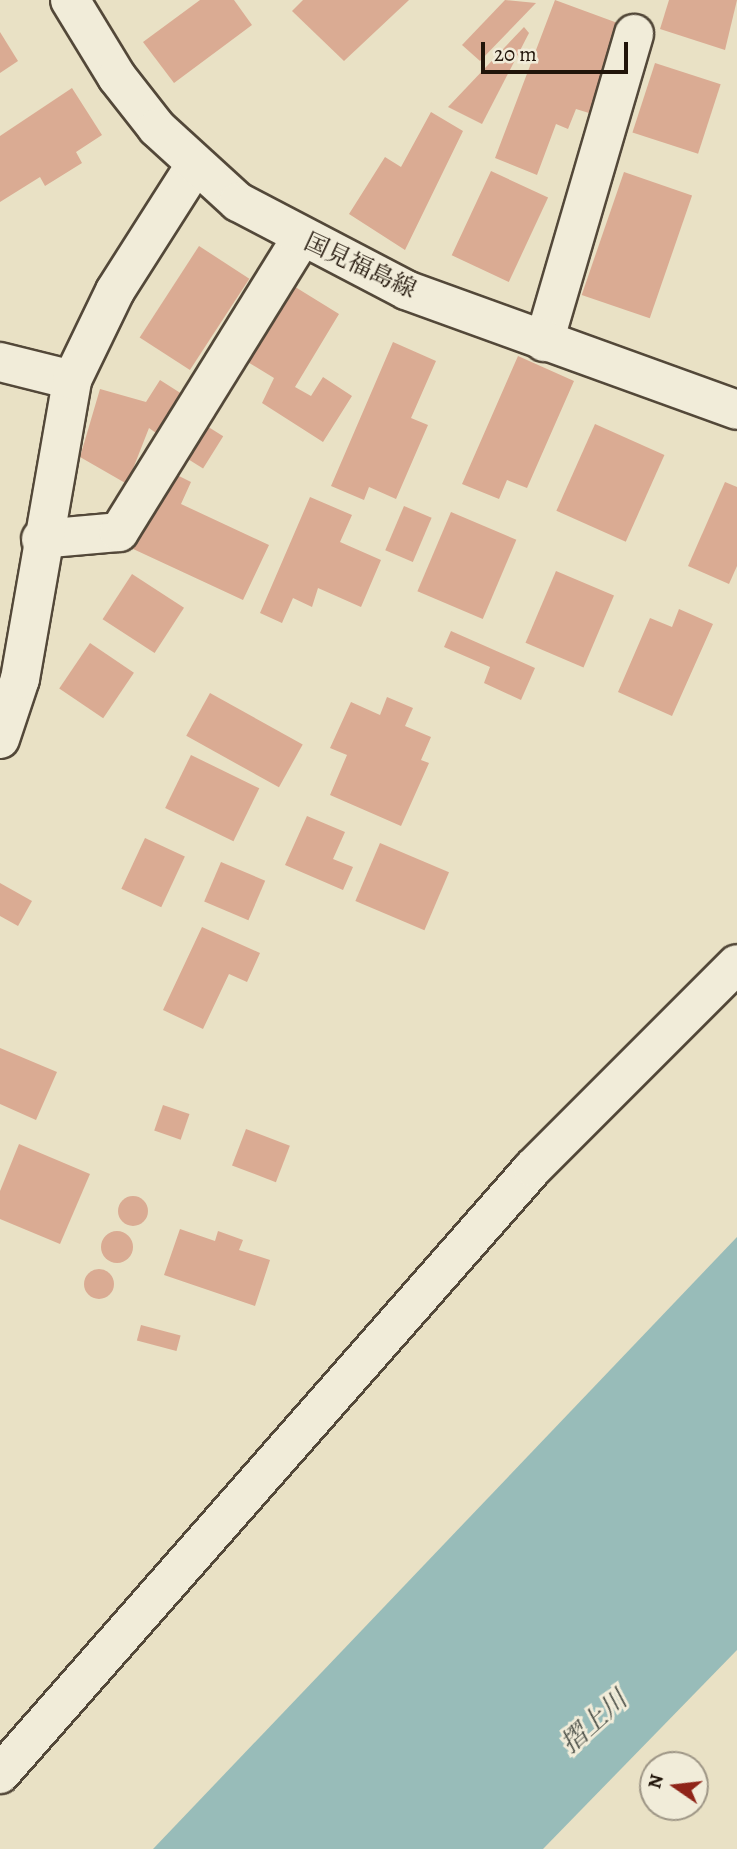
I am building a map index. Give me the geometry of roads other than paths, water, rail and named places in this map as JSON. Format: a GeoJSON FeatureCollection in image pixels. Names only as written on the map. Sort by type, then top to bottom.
{"type":"FeatureCollection","features":[{"type":"Feature","properties":{"kind":"street","name":"国見福島線"},"geometry":{"type":"LineString","coordinates":[[70,0],[117,77],[194,167],[301,239],[406,290],[737,410]]}},
{"type":"Feature","properties":{"kind":"street"},"geometry":{"type":"LineString","coordinates":[[544,342],[634,34]]}},
{"type":"Feature","properties":{"kind":"street"},"geometry":{"type":"LineString","coordinates":[[0,739],[20,679],[41,539],[72,380],[115,291],[194,167]]}},
{"type":"Feature","properties":{"kind":"street"},"geometry":{"type":"LineString","coordinates":[[41,539],[118,532],[301,239]]}},
{"type":"Feature","properties":{"kind":"street"},"geometry":{"type":"LineString","coordinates":[[0,362],[72,380]]}},
{"type":"Feature","properties":{"kind":"street"},"geometry":{"type":"LineString","coordinates":[[0,1774],[533,1168],[737,964]]}},
{"type":"Feature","properties":{"kind":"water","name":"摺上川"},"geometry":{"type":"Polygon","coordinates":[[[737,1237],[737,1650],[543,1849],[153,1849],[737,1237]]]}}]}
